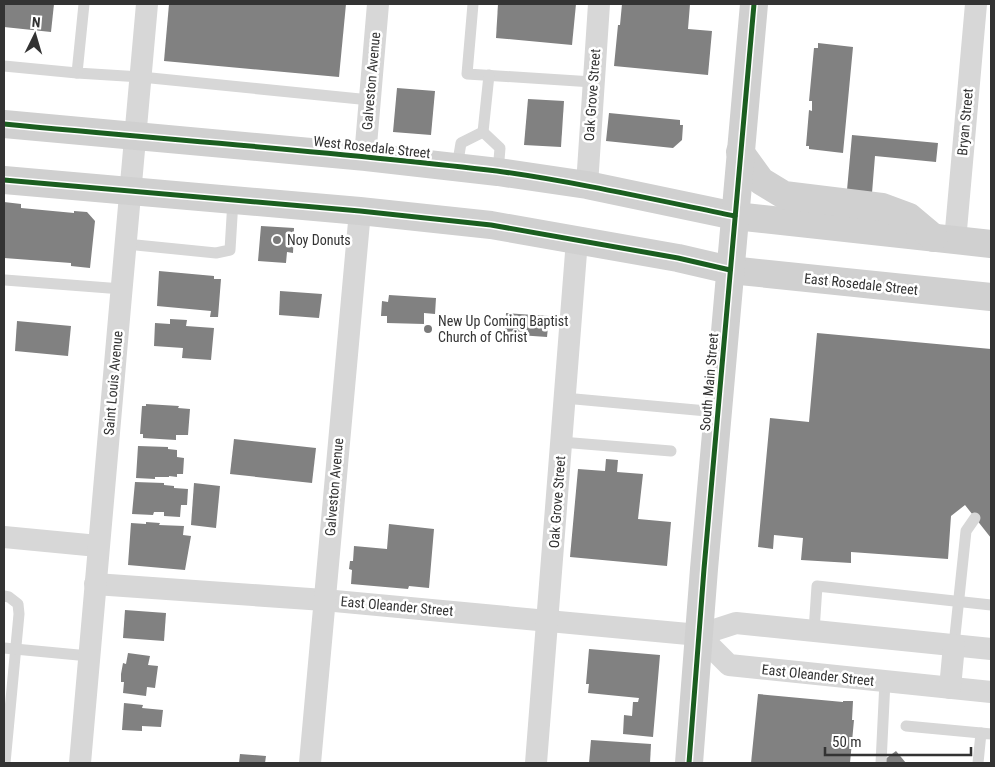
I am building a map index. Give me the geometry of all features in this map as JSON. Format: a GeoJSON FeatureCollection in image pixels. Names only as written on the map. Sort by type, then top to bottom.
{"type":"FeatureCollection","features":[{"type":"Feature","properties":{"kind":"main road","name":"South Main Street"},"geometry":{"type":"LineString","coordinates":[[689,763],[698,635],[754,4]]}},
{"type":"Feature","properties":{"kind":"main road","name":"West Rosedale Street"},"geometry":{"type":"LineString","coordinates":[[4,124],[366,157],[498,172],[586,186],[735,216]]}},
{"type":"Feature","properties":{"kind":"main road"},"geometry":{"type":"LineString","coordinates":[[740,152],[761,181],[784,195],[882,207],[910,217],[944,240]]}},
{"type":"Feature","properties":{"kind":"main road"},"geometry":{"type":"LineString","coordinates":[[4,180],[360,211],[491,225],[678,258],[730,270]]}},
{"type":"Feature","properties":{"kind":"main road"},"geometry":{"type":"LineString","coordinates":[[735,216],[991,244]]}},
{"type":"Feature","properties":{"kind":"main road","name":"East Rosedale Street"},"geometry":{"type":"LineString","coordinates":[[730,270],[991,297]]}},
{"type":"Feature","properties":{"kind":"street","name":"Saint Louis Avenue"},"geometry":{"type":"LineString","coordinates":[[80,763],[147,4]]}},
{"type":"Feature","properties":{"kind":"street","name":"Galveston Avenue"},"geometry":{"type":"LineString","coordinates":[[366,157],[378,4]]}},
{"type":"Feature","properties":{"kind":"street","name":"Oak Grove Street"},"geometry":{"type":"LineString","coordinates":[[586,186],[599,4]]}},
{"type":"Feature","properties":{"kind":"street","name":"Bryan Street"},"geometry":{"type":"LineString","coordinates":[[944,240],[976,4]]}},
{"type":"Feature","properties":{"kind":"street","name":"Galveston Avenue"},"geometry":{"type":"LineString","coordinates":[[314,761],[324,600],[360,211]]}},
{"type":"Feature","properties":{"kind":"street","name":"Oak Grove Street"},"geometry":{"type":"LineString","coordinates":[[536,763],[576,240]]}},
{"type":"Feature","properties":{"kind":"street"},"geometry":{"type":"LineString","coordinates":[[4,537],[98,546]]}},
{"type":"Feature","properties":{"kind":"street","name":"East Oleander Street"},"geometry":{"type":"LineString","coordinates":[[95,584],[324,600],[698,635],[736,623],[991,649]]}},
{"type":"Feature","properties":{"kind":"street","name":"East Oleander Street"},"geometry":{"type":"LineString","coordinates":[[698,635],[729,666],[991,692]]}},
{"type":"Feature","properties":{"kind":"street"},"geometry":{"type":"LineString","coordinates":[[950,688],[954,645]]}},
{"type":"Feature","properties":{"kind":"lane"},"geometry":{"type":"LineString","coordinates":[[76,73],[84,4]]}},
{"type":"Feature","properties":{"kind":"lane"},"geometry":{"type":"LineString","coordinates":[[473,4],[467,74],[593,82]]}},
{"type":"Feature","properties":{"kind":"lane"},"geometry":{"type":"LineString","coordinates":[[4,66],[141,77],[370,100]]}},
{"type":"Feature","properties":{"kind":"lane"},"geometry":{"type":"LineString","coordinates":[[483,132],[489,75]]}},
{"type":"Feature","properties":{"kind":"lane"},"geometry":{"type":"LineString","coordinates":[[457,167],[461,143],[483,132]]}},
{"type":"Feature","properties":{"kind":"lane"},"geometry":{"type":"LineString","coordinates":[[483,132],[500,148],[498,172]]}},
{"type":"Feature","properties":{"kind":"lane"},"geometry":{"type":"LineString","coordinates":[[126,244],[216,252],[230,250],[234,200]]}},
{"type":"Feature","properties":{"kind":"lane"},"geometry":{"type":"LineString","coordinates":[[5,280],[122,289]]}},
{"type":"Feature","properties":{"kind":"lane"},"geometry":{"type":"LineString","coordinates":[[564,398],[718,412]]}},
{"type":"Feature","properties":{"kind":"lane"},"geometry":{"type":"LineString","coordinates":[[561,442],[671,451]]}},
{"type":"Feature","properties":{"kind":"lane"},"geometry":{"type":"LineString","coordinates":[[954,645],[966,531],[975,518]]}},
{"type":"Feature","properties":{"kind":"lane"},"geometry":{"type":"LineString","coordinates":[[814,631],[817,586],[991,605]]}},
{"type":"Feature","properties":{"kind":"lane"},"geometry":{"type":"LineString","coordinates":[[4,596],[9,597],[18,604],[19,614],[10,648],[5,763]]}},
{"type":"Feature","properties":{"kind":"lane"},"geometry":{"type":"LineString","coordinates":[[10,648],[89,656]]}},
{"type":"Feature","properties":{"kind":"lane"},"geometry":{"type":"LineString","coordinates":[[881,763],[885,682]]}},
{"type":"Feature","properties":{"kind":"lane"},"geometry":{"type":"LineString","coordinates":[[906,726],[986,733],[978,763]]}},
{"type":"Feature","properties":{"kind":"building"},"geometry":{"type":"Polygon","coordinates":[[[4,4],[54,4],[51,32],[4,27],[4,4]]]}},
{"type":"Feature","properties":{"kind":"building"},"geometry":{"type":"Polygon","coordinates":[[[169,4],[346,4],[339,77],[164,61],[169,4]]]}},
{"type":"Feature","properties":{"kind":"building"},"geometry":{"type":"Polygon","coordinates":[[[498,4],[576,4],[572,45],[496,38],[498,4]]]}},
{"type":"Feature","properties":{"kind":"building"},"geometry":{"type":"Polygon","coordinates":[[[622,4],[690,4],[688,29],[712,31],[708,75],[614,66],[622,4]]]}},
{"type":"Feature","properties":{"kind":"building"},"geometry":{"type":"Polygon","coordinates":[[[818,43],[853,47],[843,153],[809,149],[809,146],[806,146],[809,110],[812,111],[812,101],[809,101],[814,48],[818,48],[818,43]]]}},
{"type":"Feature","properties":{"kind":"building"},"geometry":{"type":"Polygon","coordinates":[[[397,88],[435,91],[431,135],[393,132],[397,88]]]}},
{"type":"Feature","properties":{"kind":"building"},"geometry":{"type":"Polygon","coordinates":[[[528,99],[564,101],[561,147],[524,145],[528,99]]]}},
{"type":"Feature","properties":{"kind":"building"},"geometry":{"type":"Polygon","coordinates":[[[609,113],[680,120],[680,125],[683,125],[682,140],[673,148],[606,141],[609,113]]]}},
{"type":"Feature","properties":{"kind":"building"},"geometry":{"type":"Polygon","coordinates":[[[852,135],[938,143],[936,162],[875,156],[872,193],[847,190],[852,135]]]}},
{"type":"Feature","properties":{"kind":"building"},"geometry":{"type":"Polygon","coordinates":[[[4,202],[21,204],[21,208],[74,213],[74,211],[87,212],[95,221],[90,268],[71,266],[71,263],[4,258],[4,202]]]}},
{"type":"Feature","properties":{"kind":"building","name":"Noy Donuts"},"geometry":{"type":"Polygon","coordinates":[[[261,226],[294,228],[293,253],[287,252],[286,263],[258,261],[261,226]]]}},
{"type":"Feature","properties":{"kind":"building"},"geometry":{"type":"Polygon","coordinates":[[[159,271],[214,276],[214,279],[221,279],[218,317],[210,317],[211,311],[157,306],[159,271]]]}},
{"type":"Feature","properties":{"kind":"building"},"geometry":{"type":"Polygon","coordinates":[[[280,291],[322,294],[319,318],[279,315],[280,291]]]}},
{"type":"Feature","properties":{"kind":"building"},"geometry":{"type":"Polygon","coordinates":[[[389,295],[436,298],[435,314],[424,313],[424,324],[387,323],[387,316],[381,316],[382,301],[388,302],[389,295]]]}},
{"type":"Feature","properties":{"kind":"building"},"geometry":{"type":"Polygon","coordinates":[[[506,313],[549,316],[547,337],[505,334],[506,313]]]}},
{"type":"Feature","properties":{"kind":"building"},"geometry":{"type":"Polygon","coordinates":[[[170,319],[187,320],[186,326],[214,328],[211,360],[182,358],[183,348],[154,346],[155,323],[170,324],[170,319]]]}},
{"type":"Feature","properties":{"kind":"building"},"geometry":{"type":"Polygon","coordinates":[[[17,321],[71,326],[68,356],[15,351],[17,321]]]}},
{"type":"Feature","properties":{"kind":"building"},"geometry":{"type":"Polygon","coordinates":[[[817,333],[991,349],[991,538],[965,505],[951,516],[948,559],[851,552],[851,563],[801,560],[803,538],[774,535],[773,549],[758,547],[770,418],[809,422],[817,333]]]}},
{"type":"Feature","properties":{"kind":"building"},"geometry":{"type":"Polygon","coordinates":[[[146,404],[179,406],[178,408],[190,409],[188,435],[176,435],[176,440],[143,438],[143,434],[140,434],[142,406],[146,406],[146,404]]]}},
{"type":"Feature","properties":{"kind":"building"},"geometry":{"type":"Polygon","coordinates":[[[234,439],[316,448],[312,483],[230,474],[234,439]]]}},
{"type":"Feature","properties":{"kind":"building"},"geometry":{"type":"Polygon","coordinates":[[[138,446],[168,447],[168,449],[177,450],[177,457],[184,458],[183,474],[177,474],[177,477],[155,477],[155,479],[136,478],[138,446]]]}},
{"type":"Feature","properties":{"kind":"building"},"geometry":{"type":"Polygon","coordinates":[[[606,459],[618,460],[617,472],[643,474],[638,519],[671,522],[667,566],[570,557],[578,469],[605,471],[606,459]]]}},
{"type":"Feature","properties":{"kind":"building"},"geometry":{"type":"Polygon","coordinates":[[[135,482],[164,483],[164,485],[174,486],[174,488],[188,489],[187,505],[181,505],[180,517],[164,516],[164,512],[154,512],[153,515],[132,514],[135,482]]]}},
{"type":"Feature","properties":{"kind":"building"},"geometry":{"type":"Polygon","coordinates":[[[194,483],[220,486],[216,528],[191,525],[194,483]]]}},
{"type":"Feature","properties":{"kind":"building"},"geometry":{"type":"Polygon","coordinates":[[[146,522],[160,523],[159,525],[184,526],[183,535],[191,536],[185,570],[128,565],[131,523],[146,524],[146,522]]]}},
{"type":"Feature","properties":{"kind":"building"},"geometry":{"type":"Polygon","coordinates":[[[389,524],[434,529],[429,588],[409,586],[408,589],[351,584],[352,570],[349,569],[350,561],[353,561],[354,546],[387,549],[389,524]]]}},
{"type":"Feature","properties":{"kind":"building"},"geometry":{"type":"Polygon","coordinates":[[[125,610],[166,613],[164,641],[123,638],[125,610]]]}},
{"type":"Feature","properties":{"kind":"building"},"geometry":{"type":"Polygon","coordinates":[[[589,649],[660,655],[653,737],[623,734],[624,715],[632,716],[633,702],[638,702],[639,698],[588,693],[589,684],[586,684],[589,649]]]}},
{"type":"Feature","properties":{"kind":"building"},"geometry":{"type":"Polygon","coordinates":[[[128,653],[150,656],[148,665],[158,666],[155,688],[147,687],[146,696],[123,693],[124,682],[121,682],[121,674],[123,663],[126,664],[128,653]]]}},
{"type":"Feature","properties":{"kind":"building"},"geometry":{"type":"Polygon","coordinates":[[[758,694],[843,702],[853,701],[852,720],[854,720],[850,763],[751,763],[758,694]]]}},
{"type":"Feature","properties":{"kind":"building"},"geometry":{"type":"Polygon","coordinates":[[[124,703],[143,705],[142,708],[163,710],[161,727],[142,726],[142,731],[122,730],[124,703]]]}},
{"type":"Feature","properties":{"kind":"building"},"geometry":{"type":"Polygon","coordinates":[[[591,740],[651,744],[650,763],[589,763],[591,740]]]}},
{"type":"Feature","properties":{"kind":"building"},"geometry":{"type":"Polygon","coordinates":[[[896,751],[906,763],[880,763],[896,751]]]}},
{"type":"Feature","properties":{"kind":"building"},"geometry":{"type":"Polygon","coordinates":[[[240,754],[266,756],[265,763],[239,763],[240,754]]]}},
{"type":"Feature","properties":{"kind":"cycle path"},"geometry":{"type":"LineString","coordinates":[[689,763],[704,569],[754,4]]}},
{"type":"Feature","properties":{"kind":"cycle path"},"geometry":{"type":"LineString","coordinates":[[4,124],[497,171],[587,186],[735,216]]}},
{"type":"Feature","properties":{"kind":"cycle path"},"geometry":{"type":"LineString","coordinates":[[4,180],[360,211],[491,225],[678,258],[730,270]]}},
{"type":"Feature","properties":{"kind":"place","name":"Noy Donuts"},"geometry":{"type":"Point","coordinates":[277,240]}},
{"type":"Feature","properties":{"kind":"place","name":"New Up Coming Baptist Church of Christ"},"geometry":{"type":"Point","coordinates":[428,329]}}]}
